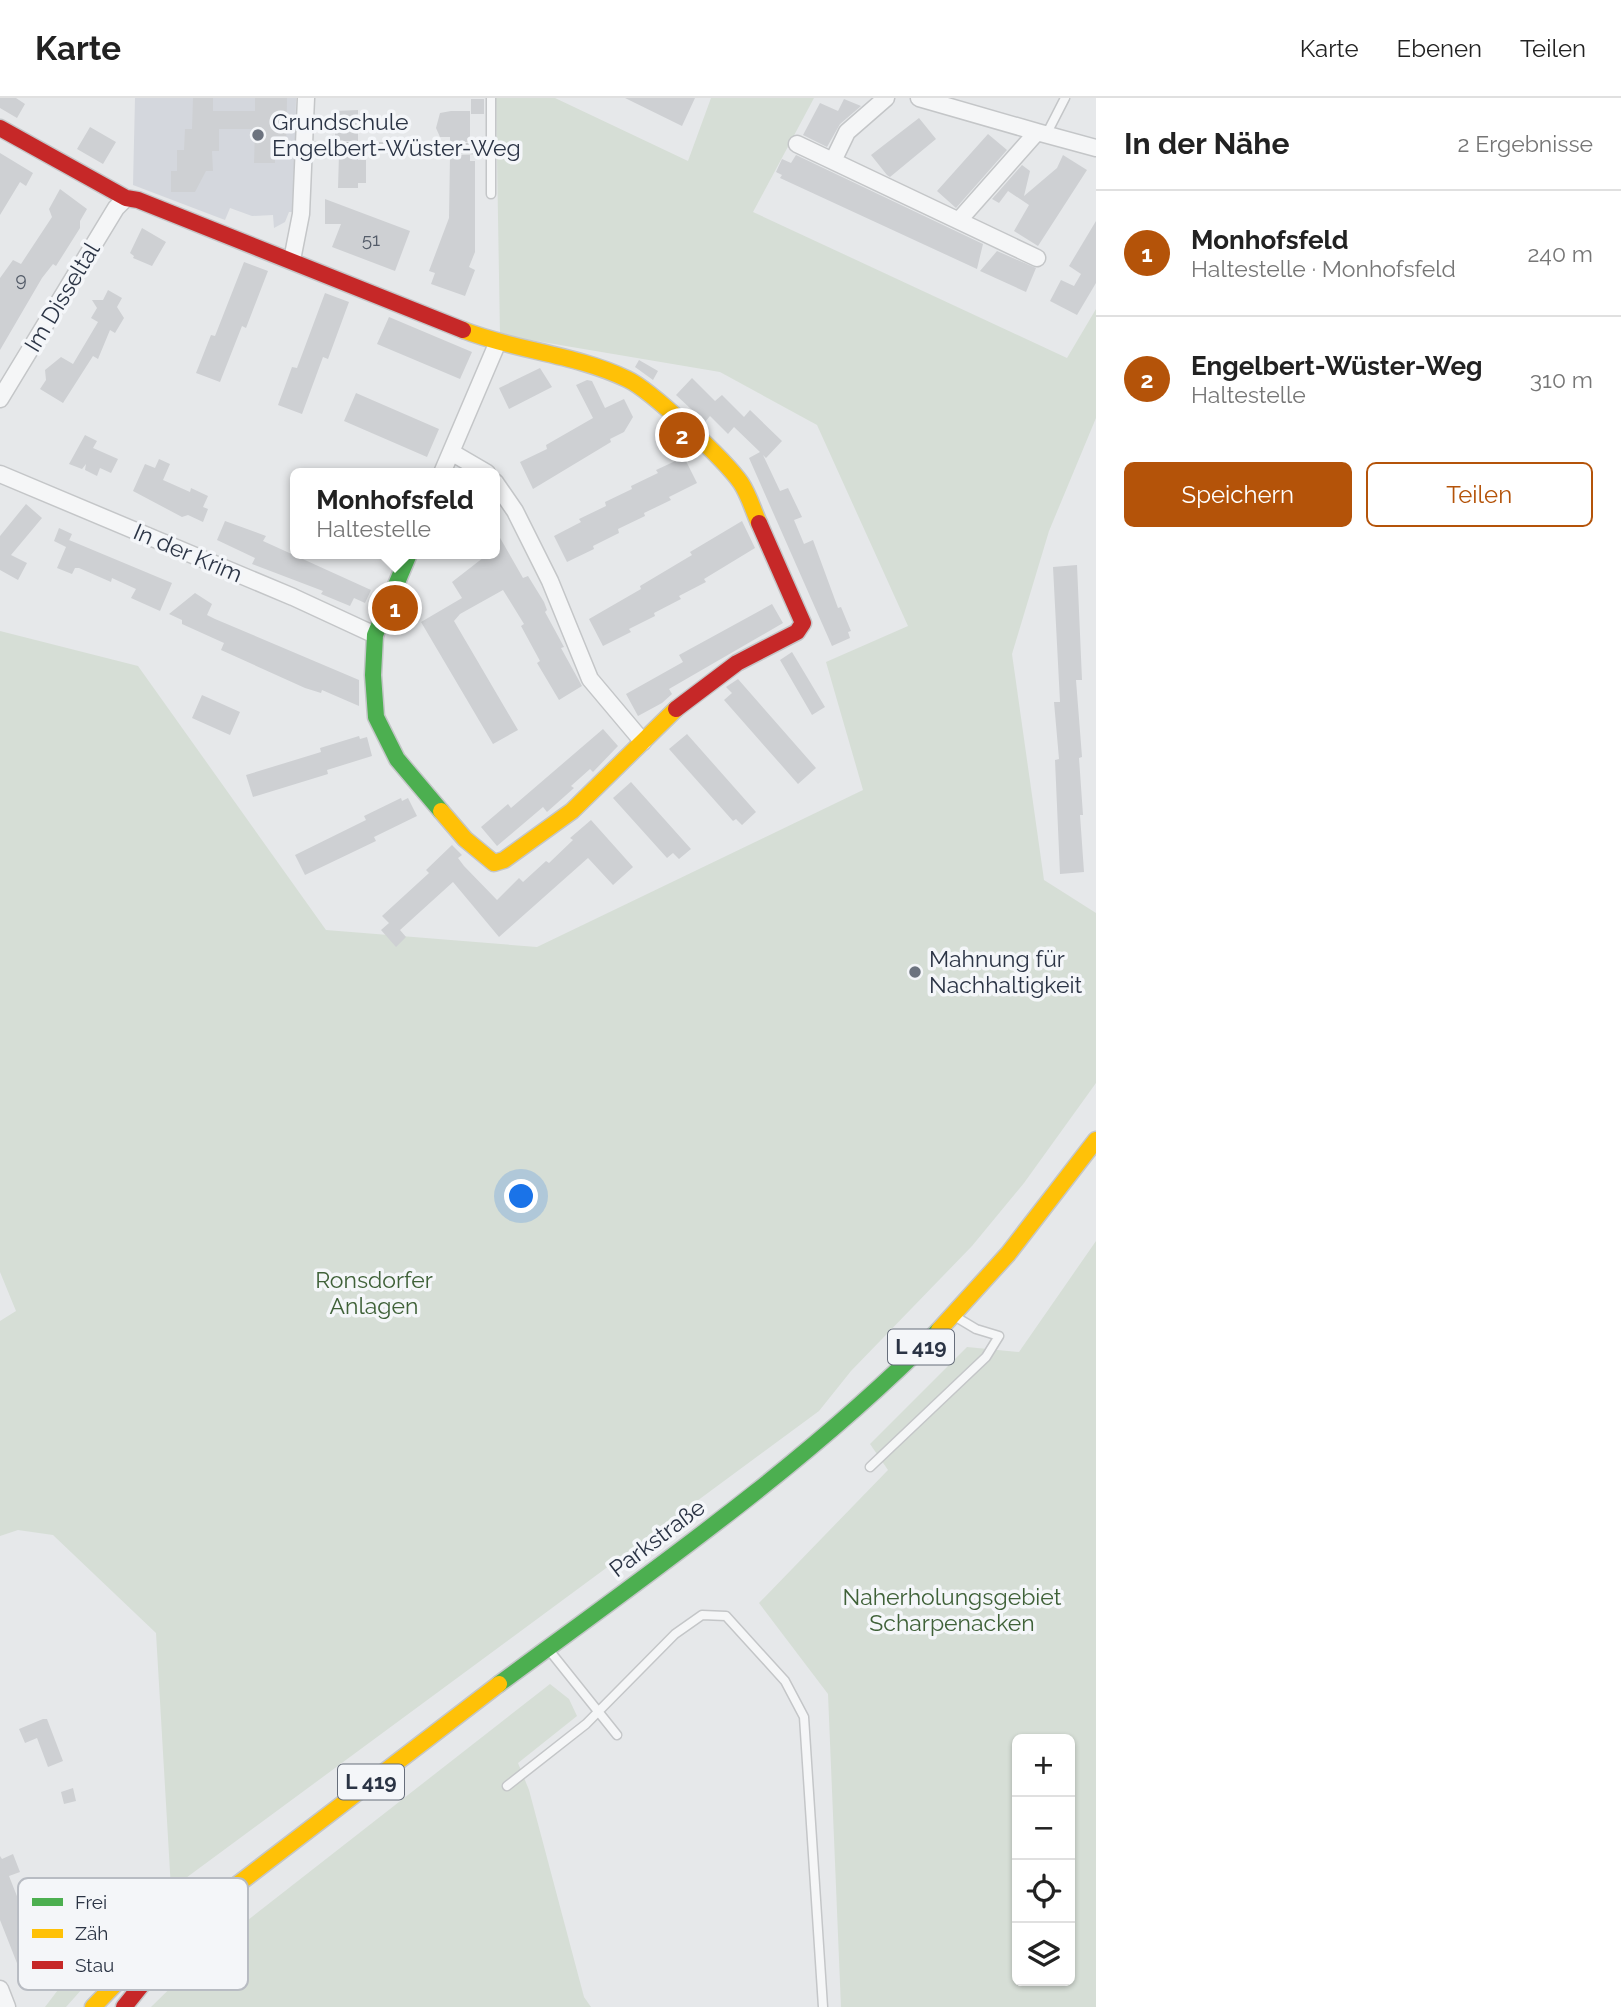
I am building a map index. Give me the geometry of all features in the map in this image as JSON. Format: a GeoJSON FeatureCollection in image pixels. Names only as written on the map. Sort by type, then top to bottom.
{"type":"FeatureCollection","features":[{"type":"Feature","properties":{"kind":"street"},"geometry":{"type":"LineString","coordinates":[[292,260],[301,214],[306,98]]}},
{"type":"Feature","properties":{"kind":"street"},"geometry":{"type":"LineString","coordinates":[[833,161],[847,131],[886,98]]}},
{"type":"Feature","properties":{"kind":"street"},"geometry":{"type":"LineString","coordinates":[[921,98],[1096,148]]}},
{"type":"Feature","properties":{"kind":"street"},"geometry":{"type":"LineString","coordinates":[[0,128],[126,198],[138,200],[292,260],[497,344],[605,370],[628,379],[663,405],[741,483],[803,618],[801,628],[797,632],[714,679],[684,702],[592,795],[551,830],[504,860],[494,863],[465,839],[392,753],[376,717],[373,674],[375,635],[407,559]]}},
{"type":"Feature","properties":{"kind":"street"},"geometry":{"type":"LineString","coordinates":[[960,219],[1041,133]]}},
{"type":"Feature","properties":{"kind":"street"},"geometry":{"type":"LineString","coordinates":[[797,144],[960,219],[1037,258]]}},
{"type":"Feature","properties":{"kind":"street","name":"Im Disseltal"},"geometry":{"type":"LineString","coordinates":[[0,399],[116,208],[126,198]]}},
{"type":"Feature","properties":{"kind":"street"},"geometry":{"type":"LineString","coordinates":[[444,468],[497,344]]}},
{"type":"Feature","properties":{"kind":"street"},"geometry":{"type":"LineString","coordinates":[[451,452],[478,468]]}},
{"type":"Feature","properties":{"kind":"street","name":"In der Krim"},"geometry":{"type":"LineString","coordinates":[[0,474],[375,635]]}},
{"type":"Feature","properties":{"kind":"street"},"geometry":{"type":"LineString","coordinates":[[500,489],[515,511],[551,581],[590,679],[643,742]]}},
{"type":"Feature","properties":{"kind":"street","name":"Parkstraße"},"geometry":{"type":"LineString","coordinates":[[246,1878],[836,1426],[953,1314],[1025,1233],[1096,1140]]}},
{"type":"Feature","properties":{"kind":"street"},"geometry":{"type":"LineString","coordinates":[[0,1989],[7,2007]]}},
{"type":"Feature","properties":{"kind":"street","name":"Parkstraße"},"geometry":{"type":"LineString","coordinates":[[93,2007],[109,1990]]}},
{"type":"Feature","properties":{"kind":"street","name":"Parkstraße"},"geometry":{"type":"LineString","coordinates":[[124,2007],[138,1990]]}},
{"type":"Feature","properties":{"kind":"lane"},"geometry":{"type":"LineString","coordinates":[[491,98],[491,194]]}},
{"type":"Feature","properties":{"kind":"lane"},"geometry":{"type":"LineString","coordinates":[[1041,133],[1065,98]]}},
{"type":"Feature","properties":{"kind":"lane"},"geometry":{"type":"LineString","coordinates":[[304,147],[492,149]]}},
{"type":"Feature","properties":{"kind":"lane"},"geometry":{"type":"LineString","coordinates":[[870,1467],[986,1357],[999,1336],[969,1326],[953,1314]]}},
{"type":"Feature","properties":{"kind":"lane"},"geometry":{"type":"LineString","coordinates":[[508,1786],[562,1745],[653,1652],[702,1615],[726,1616],[785,1681],[798,1703],[807,1735],[823,2007]]}},
{"type":"Feature","properties":{"kind":"lane"},"geometry":{"type":"LineString","coordinates":[[548,1649],[617,1735]]}},
{"type":"Feature","properties":{"kind":"shaded area"},"geometry":{"type":"Polygon","coordinates":[[[135,98],[296,98],[294,212],[289,212],[285,222],[274,228],[273,215],[252,216],[230,208],[225,220],[133,185],[135,98]]]}},
{"type":"Feature","properties":{"kind":"green space","name":"Ronsdorfer Anlagen"},"geometry":{"type":"Polygon","coordinates":[[[496,98],[555,98],[688,161],[711,98],[814,98],[753,212],[1067,358],[1096,309],[1096,418],[1049,531],[1012,654],[1044,880],[1096,913],[1096,1083],[1024,1183],[972,1246],[851,1371],[819,1411],[186,1878],[170,1878],[156,1633],[53,1535],[18,1530],[0,1536],[0,1321],[16,1311],[0,1272],[0,631],[138,666],[326,930],[537,947],[863,790],[826,662],[908,626],[817,425],[720,372],[500,335],[496,98]]]}},
{"type":"Feature","properties":{"kind":"green space","name":"Naherholungsgebiet Scharpenacken"},"geometry":{"type":"Polygon","coordinates":[[[1096,1241],[1096,2007],[841,2007],[828,1694],[759,1603],[888,1470],[870,1444],[967,1347],[1019,1352],[1096,1241]]]}},
{"type":"Feature","properties":{"kind":"green space"},"geometry":{"type":"Polygon","coordinates":[[[550,1684],[569,1699],[577,1716],[518,1763],[529,1790],[584,1997],[591,2007],[151,2007],[168,1990],[248,1990],[248,1920],[550,1684]]]}},
{"type":"Feature","properties":{"kind":"green space"},"geometry":{"type":"Polygon","coordinates":[[[58,1990],[81,1990],[66,2007],[45,2007],[58,1990]]]}},
{"type":"Feature","properties":{"kind":"building"},"geometry":{"type":"Polygon","coordinates":[[[0,98],[16,98],[25,104],[17,118],[0,108],[0,98]]]}},
{"type":"Feature","properties":{"kind":"building"},"geometry":{"type":"Polygon","coordinates":[[[193,98],[213,98],[213,111],[255,111],[255,98],[287,98],[286,156],[275,156],[275,163],[254,163],[255,129],[219,129],[219,151],[212,151],[213,171],[206,171],[195,192],[171,192],[171,171],[177,171],[177,150],[184,150],[185,129],[192,129],[193,98]]]}},
{"type":"Feature","properties":{"kind":"building"},"geometry":{"type":"Polygon","coordinates":[[[625,98],[695,98],[682,126],[625,98]]]}},
{"type":"Feature","properties":{"kind":"building"},"geometry":{"type":"Polygon","coordinates":[[[471,99],[484,99],[484,114],[471,114],[471,99]]]}},
{"type":"Feature","properties":{"kind":"building"},"geometry":{"type":"Polygon","coordinates":[[[844,99],[861,106],[840,124],[827,147],[803,135],[820,103],[838,111],[844,99]]]}},
{"type":"Feature","properties":{"kind":"building"},"geometry":{"type":"Polygon","coordinates":[[[358,110],[358,141],[339,141],[335,138],[335,111],[358,110]]]}},
{"type":"Feature","properties":{"kind":"building"},"geometry":{"type":"Polygon","coordinates":[[[470,111],[470,142],[450,142],[450,137],[440,137],[436,128],[440,113],[470,111]]]}},
{"type":"Feature","properties":{"kind":"building"},"geometry":{"type":"Polygon","coordinates":[[[919,118],[936,139],[890,177],[871,155],[919,118]]]}},
{"type":"Feature","properties":{"kind":"building"},"geometry":{"type":"Polygon","coordinates":[[[90,127],[116,142],[103,164],[77,149],[90,127]]]}},
{"type":"Feature","properties":{"kind":"building"},"geometry":{"type":"Polygon","coordinates":[[[988,134],[1007,150],[956,208],[937,191],[988,134]]]}},
{"type":"Feature","properties":{"kind":"building"},"geometry":{"type":"Polygon","coordinates":[[[0,153],[33,173],[26,186],[20,182],[0,215],[0,153]]]}},
{"type":"Feature","properties":{"kind":"building"},"geometry":{"type":"Polygon","coordinates":[[[339,154],[358,154],[358,160],[366,160],[366,183],[358,183],[358,188],[338,188],[339,154]]]}},
{"type":"Feature","properties":{"kind":"building"},"geometry":{"type":"Polygon","coordinates":[[[450,155],[470,155],[470,161],[475,161],[475,252],[469,267],[475,270],[465,296],[431,284],[435,273],[429,271],[449,218],[450,155]]]}},
{"type":"Feature","properties":{"kind":"building"},"geometry":{"type":"Polygon","coordinates":[[[796,155],[983,244],[977,269],[780,178],[782,175],[776,172],[782,159],[791,163],[796,155]]]}},
{"type":"Feature","properties":{"kind":"building"},"geometry":{"type":"Polygon","coordinates":[[[1063,155],[1087,170],[1038,246],[1014,231],[1029,205],[1008,191],[999,203],[992,199],[1022,165],[1030,171],[1024,196],[1057,168],[1063,155]]]}},
{"type":"Feature","properties":{"kind":"building"},"geometry":{"type":"Polygon","coordinates":[[[60,189],[87,209],[80,221],[80,228],[56,266],[53,264],[42,278],[0,350],[0,278],[13,260],[21,264],[52,217],[49,209],[60,189]]]}},
{"type":"Feature","properties":{"kind":"building"},"geometry":{"type":"Polygon","coordinates":[[[325,199],[410,231],[395,271],[332,247],[341,224],[325,224],[325,199]]]}},
{"type":"Feature","properties":{"kind":"building"},"geometry":{"type":"Polygon","coordinates":[[[1096,221],[1096,283],[1077,315],[1050,301],[1061,280],[1074,286],[1081,274],[1069,266],[1096,221]]]}},
{"type":"Feature","properties":{"kind":"building"},"geometry":{"type":"Polygon","coordinates":[[[142,228],[166,242],[152,266],[133,258],[130,253],[142,228]]]}},
{"type":"Feature","properties":{"kind":"building"},"geometry":{"type":"Polygon","coordinates":[[[997,251],[1036,268],[1026,292],[980,271],[997,251]]]}},
{"type":"Feature","properties":{"kind":"building"},"geometry":{"type":"Polygon","coordinates":[[[244,262],[268,271],[246,328],[242,326],[220,382],[196,373],[211,335],[215,336],[244,262]]]}},
{"type":"Feature","properties":{"kind":"building"},"geometry":{"type":"Polygon","coordinates":[[[108,290],[122,298],[117,307],[124,318],[115,333],[110,330],[98,359],[93,356],[63,403],[40,389],[46,380],[45,370],[61,357],[73,364],[98,322],[91,318],[97,308],[92,300],[103,300],[108,290]]]}},
{"type":"Feature","properties":{"kind":"building"},"geometry":{"type":"Polygon","coordinates":[[[325,293],[349,302],[328,359],[323,357],[302,414],[278,405],[292,367],[297,368],[325,293]]]}},
{"type":"Feature","properties":{"kind":"building"},"geometry":{"type":"Polygon","coordinates":[[[389,317],[472,352],[460,379],[377,344],[389,317]]]}},
{"type":"Feature","properties":{"kind":"building"},"geometry":{"type":"Polygon","coordinates":[[[639,360],[658,371],[653,380],[635,367],[639,360]]]}},
{"type":"Feature","properties":{"kind":"building"},"geometry":{"type":"Polygon","coordinates":[[[540,368],[552,387],[509,409],[499,388],[540,368]]]}},
{"type":"Feature","properties":{"kind":"building"},"geometry":{"type":"Polygon","coordinates":[[[692,378],[715,401],[722,395],[744,417],[750,410],[782,441],[766,458],[763,455],[780,491],[788,488],[802,517],[794,520],[804,544],[813,540],[838,608],[841,607],[851,631],[848,632],[850,638],[832,646],[749,458],[760,452],[734,427],[728,434],[710,416],[705,422],[676,395],[692,378]]]}},
{"type":"Feature","properties":{"kind":"building"},"geometry":{"type":"Polygon","coordinates":[[[587,380],[592,381],[605,408],[624,399],[633,417],[624,432],[610,439],[611,442],[533,489],[520,462],[547,449],[546,445],[593,418],[576,385],[587,380]]]}},
{"type":"Feature","properties":{"kind":"building"},"geometry":{"type":"Polygon","coordinates":[[[356,393],[439,429],[427,457],[344,421],[356,393]]]}},
{"type":"Feature","properties":{"kind":"building"},"geometry":{"type":"Polygon","coordinates":[[[85,435],[97,441],[93,448],[118,459],[111,473],[100,468],[97,476],[85,470],[86,464],[82,469],[69,464],[85,435]]]}},
{"type":"Feature","properties":{"kind":"building"},"geometry":{"type":"Polygon","coordinates":[[[684,457],[697,483],[669,497],[671,500],[644,513],[645,516],[618,529],[619,533],[593,546],[594,549],[567,562],[554,536],[581,522],[579,519],[606,506],[605,502],[632,489],[631,486],[658,473],[656,470],[684,457]]]}},
{"type":"Feature","properties":{"kind":"building"},"geometry":{"type":"Polygon","coordinates":[[[159,459],[170,464],[163,480],[190,492],[191,488],[208,496],[203,507],[208,509],[203,522],[188,515],[182,517],[133,491],[145,464],[155,468],[159,459]]]}},
{"type":"Feature","properties":{"kind":"building"},"geometry":{"type":"Polygon","coordinates":[[[26,504],[42,518],[11,555],[27,563],[18,580],[0,570],[0,536],[26,504]]]}},
{"type":"Feature","properties":{"kind":"building"},"geometry":{"type":"Polygon","coordinates":[[[225,521],[266,536],[263,541],[290,553],[290,559],[303,559],[371,590],[365,603],[354,598],[350,606],[321,594],[323,591],[252,564],[255,558],[217,540],[225,521]]]}},
{"type":"Feature","properties":{"kind":"building"},"geometry":{"type":"Polygon","coordinates":[[[742,521],[755,548],[704,579],[706,582],[679,596],[681,599],[654,613],[655,616],[629,629],[631,632],[603,646],[589,619],[641,589],[640,586],[692,555],[690,552],[742,521]]]}},
{"type":"Feature","properties":{"kind":"building"},"geometry":{"type":"Polygon","coordinates":[[[59,528],[72,534],[69,540],[172,583],[160,611],[131,598],[136,589],[112,578],[111,582],[79,568],[75,568],[72,574],[57,568],[66,547],[54,541],[59,528]]]}},
{"type":"Feature","properties":{"kind":"building"},"geometry":{"type":"Polygon","coordinates":[[[500,538],[523,578],[528,576],[544,602],[547,610],[545,612],[564,647],[561,648],[582,686],[559,700],[537,663],[540,661],[521,626],[524,624],[503,590],[460,614],[454,621],[518,730],[493,744],[421,622],[462,598],[452,582],[482,559],[500,559],[500,538]]]}},
{"type":"Feature","properties":{"kind":"building"},"geometry":{"type":"Polygon","coordinates":[[[1077,565],[1082,680],[1076,680],[1082,757],[1079,758],[1084,872],[1060,874],[1055,760],[1059,759],[1054,702],[1060,702],[1053,567],[1077,565]]]}},
{"type":"Feature","properties":{"kind":"building"},"geometry":{"type":"Polygon","coordinates":[[[195,593],[212,604],[207,615],[359,680],[359,706],[322,690],[321,693],[305,688],[221,650],[224,643],[182,624],[182,620],[169,614],[195,593]]]}},
{"type":"Feature","properties":{"kind":"building"},"geometry":{"type":"Polygon","coordinates":[[[772,604],[783,623],[669,689],[672,694],[662,703],[638,716],[626,694],[683,662],[679,655],[772,604]]]}},
{"type":"Feature","properties":{"kind":"building"},"geometry":{"type":"Polygon","coordinates":[[[792,652],[825,707],[812,715],[780,660],[792,652]]]}},
{"type":"Feature","properties":{"kind":"building"},"geometry":{"type":"Polygon","coordinates":[[[738,679],[816,768],[798,784],[724,700],[732,693],[726,687],[738,679]]]}},
{"type":"Feature","properties":{"kind":"building"},"geometry":{"type":"Polygon","coordinates":[[[202,695],[240,712],[230,735],[192,718],[202,695]]]}},
{"type":"Feature","properties":{"kind":"building"},"geometry":{"type":"Polygon","coordinates":[[[603,729],[618,746],[593,772],[590,769],[571,786],[574,788],[547,812],[543,807],[497,846],[481,827],[508,804],[511,808],[603,729]]]}},
{"type":"Feature","properties":{"kind":"building"},"geometry":{"type":"Polygon","coordinates":[[[687,734],[756,812],[742,825],[736,819],[733,821],[669,749],[687,734]]]}},
{"type":"Feature","properties":{"kind":"building"},"geometry":{"type":"Polygon","coordinates":[[[359,736],[360,739],[367,737],[372,756],[327,770],[328,774],[253,797],[246,775],[321,752],[320,748],[359,736]]]}},
{"type":"Feature","properties":{"kind":"building"},"geometry":{"type":"Polygon","coordinates":[[[631,782],[691,849],[679,859],[673,853],[667,858],[613,798],[631,782]]]}},
{"type":"Feature","properties":{"kind":"building"},"geometry":{"type":"Polygon","coordinates":[[[401,798],[402,801],[408,798],[417,816],[374,837],[376,841],[305,875],[295,855],[366,820],[364,816],[401,798]]]}},
{"type":"Feature","properties":{"kind":"building"},"geometry":{"type":"Polygon","coordinates":[[[591,820],[633,867],[613,885],[588,858],[499,937],[453,882],[400,930],[406,937],[396,947],[381,930],[389,923],[382,916],[429,873],[426,870],[452,845],[462,855],[458,858],[464,866],[497,900],[519,878],[523,882],[546,861],[549,863],[573,840],[570,838],[591,820]]]}},
{"type":"Feature","properties":{"kind":"building"},"geometry":{"type":"Polygon","coordinates":[[[47,1719],[63,1761],[48,1767],[37,1738],[25,1743],[19,1729],[47,1719]]]}},
{"type":"Feature","properties":{"kind":"building"},"geometry":{"type":"Polygon","coordinates":[[[73,1788],[76,1801],[64,1804],[61,1792],[73,1788]]]}},
{"type":"Feature","properties":{"kind":"building"},"geometry":{"type":"Polygon","coordinates":[[[13,1854],[20,1872],[9,1876],[18,1899],[18,1966],[0,1920],[0,1856],[2,1859],[13,1854]]]}},
{"type":"Feature","properties":{"kind":"traffic: fast"},"geometry":{"type":"LineString","coordinates":[[407,559],[375,635],[373,675],[376,717],[397,759],[441,811]]}},
{"type":"Feature","properties":{"kind":"traffic: fast"},"geometry":{"type":"LineString","coordinates":[[499,1684],[670,1558],[781,1471],[836,1426],[939,1330]]}},
{"type":"Feature","properties":{"kind":"traffic: slow"},"geometry":{"type":"LineString","coordinates":[[463,330],[587,364],[638,386],[687,427],[733,473],[744,488],[759,523]]}},
{"type":"Feature","properties":{"kind":"traffic: slow"},"geometry":{"type":"LineString","coordinates":[[441,811],[465,839],[494,863],[504,860],[572,811],[676,709]]}},
{"type":"Feature","properties":{"kind":"traffic: slow"},"geometry":{"type":"LineString","coordinates":[[939,1330],[1008,1254],[1096,1140]]}},
{"type":"Feature","properties":{"kind":"traffic: slow"},"geometry":{"type":"LineString","coordinates":[[246,1878],[499,1684]]}},
{"type":"Feature","properties":{"kind":"traffic: slow"},"geometry":{"type":"LineString","coordinates":[[93,2007],[109,1990]]}},
{"type":"Feature","properties":{"kind":"traffic: jam"},"geometry":{"type":"LineString","coordinates":[[0,128],[126,198],[138,200],[463,330]]}},
{"type":"Feature","properties":{"kind":"traffic: jam"},"geometry":{"type":"LineString","coordinates":[[676,709],[737,663],[797,632],[803,623],[759,523]]}},
{"type":"Feature","properties":{"kind":"traffic: jam"},"geometry":{"type":"LineString","coordinates":[[124,2007],[138,1990]]}},
{"type":"Feature","properties":{"kind":"place","name":"Grundschule Engelbert-Wüster-Weg"},"geometry":{"type":"Point","coordinates":[258,135]}},
{"type":"Feature","properties":{"kind":"place","name":"Engelbert-Wüster-Weg"},"geometry":{"type":"Point","coordinates":[682,435]}},
{"type":"Feature","properties":{"kind":"place","name":"Monhofsfeld"},"geometry":{"type":"Point","coordinates":[395,608]}},
{"type":"Feature","properties":{"kind":"place","name":"Mahnung für Nachhaltigkeit"},"geometry":{"type":"Point","coordinates":[915,972]}}]}
